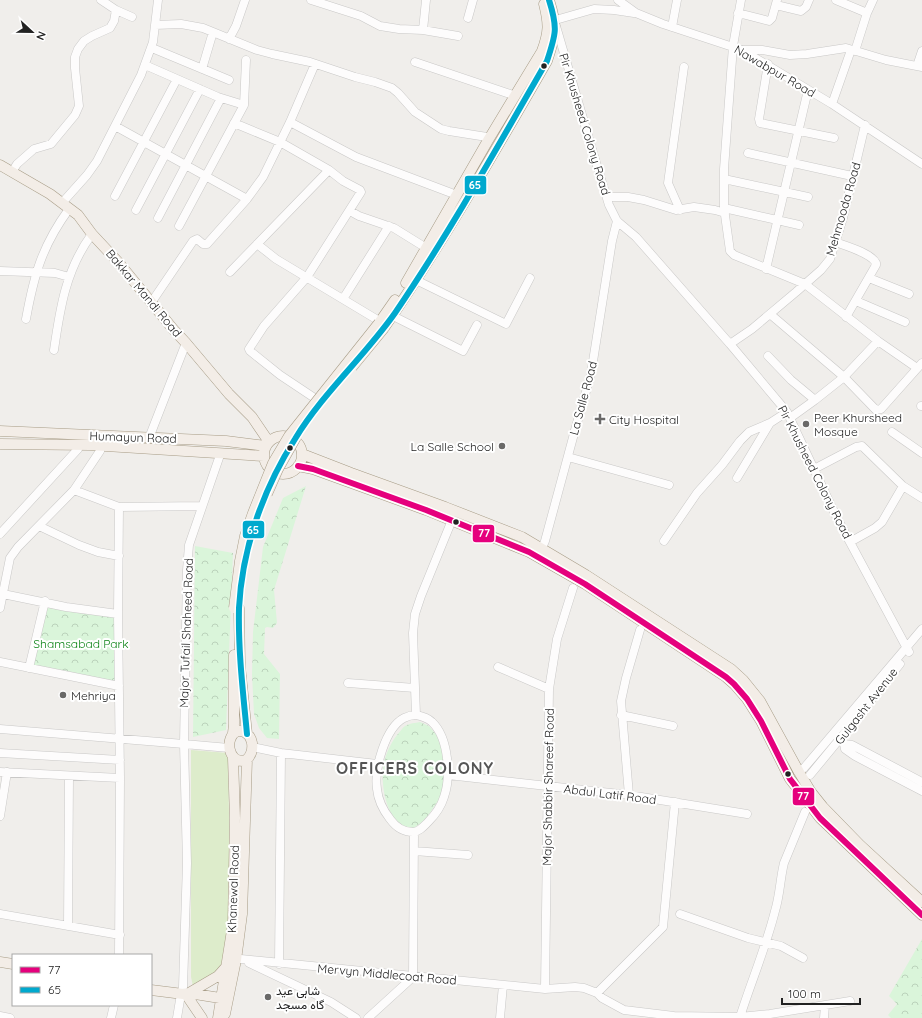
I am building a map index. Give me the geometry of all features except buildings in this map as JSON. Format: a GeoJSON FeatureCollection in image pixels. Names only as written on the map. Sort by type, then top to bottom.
{"type":"FeatureCollection","features":[{"type":"Feature","properties":{"kind":"main road"},"geometry":{"type":"LineString","coordinates":[[542,0],[548,30],[547,39],[542,51],[487,142],[398,296],[293,431],[273,462],[263,486],[245,536],[240,561],[237,608],[234,724],[229,748],[233,758],[240,761],[250,757],[252,742],[247,734],[240,666],[237,608],[244,562],[250,538],[266,497],[278,469],[294,439],[312,414],[384,328],[406,297],[547,61],[554,41],[556,27],[556,19],[549,0]]}},
{"type":"Feature","properties":{"kind":"main road","name":"Bakkar Mandi Road"},"geometry":{"type":"LineString","coordinates":[[0,165],[50,194],[78,215],[92,234],[119,263],[173,329],[229,394],[252,418],[266,448]]}},
{"type":"Feature","properties":{"kind":"main road","name":"Humayun Road"},"geometry":{"type":"LineString","coordinates":[[0,431],[226,441],[266,448]]}},
{"type":"Feature","properties":{"kind":"main road"},"geometry":{"type":"LineString","coordinates":[[277,436],[288,436],[297,441],[300,446],[302,454],[301,460],[294,470],[281,474],[267,465],[266,448],[277,436]]}},
{"type":"Feature","properties":{"kind":"main road","name":"Humayun Road"},"geometry":{"type":"LineString","coordinates":[[0,444],[90,445],[220,454],[242,454],[266,448]]}},
{"type":"Feature","properties":{"kind":"main road"},"geometry":{"type":"LineString","coordinates":[[54,445],[78,450],[194,455],[220,454]]}},
{"type":"Feature","properties":{"kind":"main road"},"geometry":{"type":"LineString","coordinates":[[302,454],[351,474],[459,512],[522,537],[542,548],[713,656],[731,669],[743,680],[760,701],[799,772],[811,792],[823,807],[860,845],[922,902]]}},
{"type":"Feature","properties":{"kind":"main road"},"geometry":{"type":"LineString","coordinates":[[298,466],[313,469],[452,520],[529,552],[585,584],[734,684],[747,699],[790,779],[806,801],[833,831],[922,915]]}},
{"type":"Feature","properties":{"kind":"main road"},"geometry":{"type":"LineString","coordinates":[[233,733],[241,731],[247,734]]}},
{"type":"Feature","properties":{"kind":"main road","name":"Khanewal Road"},"geometry":{"type":"LineString","coordinates":[[218,1018],[234,961],[233,924],[235,818],[233,758]]}},
{"type":"Feature","properties":{"kind":"main road"},"geometry":{"type":"LineString","coordinates":[[185,994],[218,976],[234,961],[242,914],[247,759]]}},
{"type":"Feature","properties":{"kind":"main road"},"geometry":{"type":"LineString","coordinates":[[235,818],[246,818]]}},
{"type":"Feature","properties":{"kind":"main road"},"geometry":{"type":"LineString","coordinates":[[0,962],[12,964]]}},
{"type":"Feature","properties":{"kind":"main road"},"geometry":{"type":"LineString","coordinates":[[152,990],[185,994],[223,1002],[225,1018]]}},
{"type":"Feature","properties":{"kind":"main road"},"geometry":{"type":"LineString","coordinates":[[185,994],[202,1018]]}},
{"type":"Feature","properties":{"kind":"street"},"geometry":{"type":"LineString","coordinates":[[101,0],[116,10],[132,17]]}},
{"type":"Feature","properties":{"kind":"street"},"geometry":{"type":"LineString","coordinates":[[26,319],[36,272],[47,244],[65,206],[92,169],[145,65],[152,48],[158,0]]}},
{"type":"Feature","properties":{"kind":"street"},"geometry":{"type":"LineString","coordinates":[[229,39],[236,26],[245,0]]}},
{"type":"Feature","properties":{"kind":"street"},"geometry":{"type":"LineString","coordinates":[[310,0],[361,16],[380,26],[399,30],[423,30],[458,36]]}},
{"type":"Feature","properties":{"kind":"street"},"geometry":{"type":"LineString","coordinates":[[423,30],[425,0]]}},
{"type":"Feature","properties":{"kind":"street"},"geometry":{"type":"LineString","coordinates":[[468,18],[473,0]]}},
{"type":"Feature","properties":{"kind":"street","name":"Nawabpur Road"},"geometry":{"type":"LineString","coordinates":[[618,0],[636,13],[672,27],[732,46],[768,64],[865,125],[922,164]]}},
{"type":"Feature","properties":{"kind":"street"},"geometry":{"type":"LineString","coordinates":[[672,27],[677,0]]}},
{"type":"Feature","properties":{"kind":"street"},"geometry":{"type":"LineString","coordinates":[[740,0],[732,46],[724,179],[725,210],[730,251],[734,255],[805,284],[878,341],[920,365],[878,410],[876,410],[844,377],[770,314]]}},
{"type":"Feature","properties":{"kind":"street"},"geometry":{"type":"LineString","coordinates":[[738,13],[769,21],[772,18],[777,3],[801,11],[806,7],[809,0]]}},
{"type":"Feature","properties":{"kind":"street"},"geometry":{"type":"LineString","coordinates":[[836,0],[867,13]]}},
{"type":"Feature","properties":{"kind":"street"},"geometry":{"type":"LineString","coordinates":[[832,104],[867,13],[874,0]]}},
{"type":"Feature","properties":{"kind":"street"},"geometry":{"type":"LineString","coordinates":[[556,19],[594,9],[636,13]]}},
{"type":"Feature","properties":{"kind":"street"},"geometry":{"type":"LineString","coordinates":[[12,172],[17,164],[34,149],[51,144],[75,115],[79,106],[75,68],[76,54],[84,41],[110,28],[114,20],[116,10]]}},
{"type":"Feature","properties":{"kind":"street","name":"Pir Khusheed Colony Road"},"geometry":{"type":"LineString","coordinates":[[556,19],[616,221],[636,237],[730,344],[789,415],[837,518],[908,650]]}},
{"type":"Feature","properties":{"kind":"street"},"geometry":{"type":"LineString","coordinates":[[155,25],[191,25],[203,28],[272,54],[315,64],[375,82],[392,88],[402,96],[416,112],[441,129],[449,132],[487,137]]}},
{"type":"Feature","properties":{"kind":"street"},"geometry":{"type":"LineString","coordinates":[[202,69],[213,32]]}},
{"type":"Feature","properties":{"kind":"street"},"geometry":{"type":"LineString","coordinates":[[152,48],[229,80]]}},
{"type":"Feature","properties":{"kind":"street"},"geometry":{"type":"LineString","coordinates":[[742,50],[762,50],[790,55],[839,49],[919,67],[922,51]]}},
{"type":"Feature","properties":{"kind":"street"},"geometry":{"type":"LineString","coordinates":[[179,226],[244,104],[246,60]]}},
{"type":"Feature","properties":{"kind":"street"},"geometry":{"type":"LineString","coordinates":[[415,62],[513,95]]}},
{"type":"Feature","properties":{"kind":"street"},"geometry":{"type":"LineString","coordinates":[[151,303],[193,240],[197,239],[203,244],[207,244],[247,200],[263,177],[290,122],[315,64]]}},
{"type":"Feature","properties":{"kind":"street"},"geometry":{"type":"LineString","coordinates":[[768,64],[759,119],[760,123],[834,138]]}},
{"type":"Feature","properties":{"kind":"street"},"geometry":{"type":"LineString","coordinates":[[145,65],[221,98],[244,104]]}},
{"type":"Feature","properties":{"kind":"street"},"geometry":{"type":"LineString","coordinates":[[680,210],[668,183],[684,67]]}},
{"type":"Feature","properties":{"kind":"street"},"geometry":{"type":"LineString","coordinates":[[115,196],[177,79]]}},
{"type":"Feature","properties":{"kind":"street"},"geometry":{"type":"LineString","coordinates":[[136,210],[200,89]]}},
{"type":"Feature","properties":{"kind":"street"},"geometry":{"type":"LineString","coordinates":[[766,268],[808,90]]}},
{"type":"Feature","properties":{"kind":"street"},"geometry":{"type":"LineString","coordinates":[[158,218],[221,98]]}},
{"type":"Feature","properties":{"kind":"street"},"geometry":{"type":"LineString","coordinates":[[290,122],[356,157],[454,194]]}},
{"type":"Feature","properties":{"kind":"street"},"geometry":{"type":"LineString","coordinates":[[234,123],[280,142],[329,170],[343,182],[360,190],[361,194],[307,277],[264,326],[249,349],[280,375],[313,397]]}},
{"type":"Feature","properties":{"kind":"street","name":"Mehmooda Road"},"geometry":{"type":"LineString","coordinates":[[730,344],[770,314],[805,284],[830,259],[843,218],[865,125]]}},
{"type":"Feature","properties":{"kind":"street"},"geometry":{"type":"LineString","coordinates":[[115,126],[247,200]]}},
{"type":"Feature","properties":{"kind":"street"},"geometry":{"type":"LineString","coordinates":[[748,153],[852,176]]}},
{"type":"Feature","properties":{"kind":"street"},"geometry":{"type":"LineString","coordinates":[[230,272],[329,170]]}},
{"type":"Feature","properties":{"kind":"street"},"geometry":{"type":"LineString","coordinates":[[724,179],[808,197]]}},
{"type":"Feature","properties":{"kind":"street"},"geometry":{"type":"LineString","coordinates":[[611,201],[628,197],[644,200],[676,210],[687,208],[725,210],[798,225]]}},
{"type":"Feature","properties":{"kind":"street"},"geometry":{"type":"LineString","coordinates":[[350,211],[359,216],[389,226],[423,246]]}},
{"type":"Feature","properties":{"kind":"street","name":"La Salle Road"},"geometry":{"type":"LineString","coordinates":[[542,548],[591,374],[616,221]]}},
{"type":"Feature","properties":{"kind":"street"},"geometry":{"type":"LineString","coordinates":[[343,299],[389,226]]}},
{"type":"Feature","properties":{"kind":"street"},"geometry":{"type":"LineString","coordinates":[[54,350],[64,292],[69,277],[92,234]]}},
{"type":"Feature","properties":{"kind":"street"},"geometry":{"type":"LineString","coordinates":[[835,242],[875,260],[876,265],[870,278],[846,317]]}},
{"type":"Feature","properties":{"kind":"street"},"geometry":{"type":"LineString","coordinates":[[257,244],[276,259],[376,319]]}},
{"type":"Feature","properties":{"kind":"street"},"geometry":{"type":"LineString","coordinates":[[0,271],[55,273],[69,277]]}},
{"type":"Feature","properties":{"kind":"street"},"geometry":{"type":"LineString","coordinates":[[420,282],[506,324],[530,278]]}},
{"type":"Feature","properties":{"kind":"street"},"geometry":{"type":"LineString","coordinates":[[870,278],[909,294]]}},
{"type":"Feature","properties":{"kind":"street"},"geometry":{"type":"LineString","coordinates":[[856,301],[905,322]]}},
{"type":"Feature","properties":{"kind":"street"},"geometry":{"type":"LineString","coordinates":[[397,318],[463,351],[477,325]]}},
{"type":"Feature","properties":{"kind":"street"},"geometry":{"type":"LineString","coordinates":[[664,541],[697,493],[749,432],[789,415],[815,400],[844,377],[878,341]]}},
{"type":"Feature","properties":{"kind":"street"},"geometry":{"type":"LineString","coordinates":[[149,438],[186,343]]}},
{"type":"Feature","properties":{"kind":"street"},"geometry":{"type":"LineString","coordinates":[[768,356],[791,380],[815,400]]}},
{"type":"Feature","properties":{"kind":"street"},"geometry":{"type":"LineString","coordinates":[[737,478],[770,423]]}},
{"type":"Feature","properties":{"kind":"street"},"geometry":{"type":"LineString","coordinates":[[892,432],[922,454]]}},
{"type":"Feature","properties":{"kind":"street"},"geometry":{"type":"LineString","coordinates":[[814,469],[856,447],[862,446],[903,486],[922,498]]}},
{"type":"Feature","properties":{"kind":"street"},"geometry":{"type":"LineString","coordinates":[[0,534],[78,450]]}},
{"type":"Feature","properties":{"kind":"street"},"geometry":{"type":"LineString","coordinates":[[0,608],[10,558],[18,547],[74,490],[100,451]]}},
{"type":"Feature","properties":{"kind":"street","name":"Major Tufail Shaheed Road"},"geometry":{"type":"LineString","coordinates":[[177,1018],[185,994],[183,987],[187,863],[184,744],[187,570],[189,545],[220,454]]}},
{"type":"Feature","properties":{"kind":"street"},"geometry":{"type":"LineString","coordinates":[[568,457],[670,485]]}},
{"type":"Feature","properties":{"kind":"street"},"geometry":{"type":"LineString","coordinates":[[850,542],[875,528],[882,522],[903,486]]}},
{"type":"Feature","properties":{"kind":"street"},"geometry":{"type":"LineString","coordinates":[[74,490],[119,507],[202,506]]}},
{"type":"Feature","properties":{"kind":"street"},"geometry":{"type":"LineString","coordinates":[[119,507],[119,954]]}},
{"type":"Feature","properties":{"kind":"street"},"geometry":{"type":"LineString","coordinates":[[416,715],[413,633],[415,614],[452,520]]}},
{"type":"Feature","properties":{"kind":"street"},"geometry":{"type":"LineString","coordinates":[[40,526],[79,545],[98,552],[119,556]]}},
{"type":"Feature","properties":{"kind":"street","name":"Major Shabbir Shareef Road"},"geometry":{"type":"LineString","coordinates":[[545,989],[548,689],[557,639],[573,588]]}},
{"type":"Feature","properties":{"kind":"street"},"geometry":{"type":"LineString","coordinates":[[3,594],[45,601],[66,607],[118,614]]}},
{"type":"Feature","properties":{"kind":"street"},"geometry":{"type":"LineString","coordinates":[[29,668],[45,601]]}},
{"type":"Feature","properties":{"kind":"street"},"geometry":{"type":"LineString","coordinates":[[908,650],[922,629]]}},
{"type":"Feature","properties":{"kind":"street"},"geometry":{"type":"LineString","coordinates":[[629,795],[621,701],[640,630]]}},
{"type":"Feature","properties":{"kind":"street","name":"Gulgasht Avenue"},"geometry":{"type":"LineString","coordinates":[[810,775],[908,650],[922,636]]}},
{"type":"Feature","properties":{"kind":"street"},"geometry":{"type":"LineString","coordinates":[[0,662],[119,686]]}},
{"type":"Feature","properties":{"kind":"street"},"geometry":{"type":"LineString","coordinates":[[498,667],[548,689]]}},
{"type":"Feature","properties":{"kind":"street"},"geometry":{"type":"LineString","coordinates":[[348,683],[415,688]]}},
{"type":"Feature","properties":{"kind":"street"},"geometry":{"type":"LineString","coordinates":[[416,715],[432,721],[439,732],[445,747],[448,775],[441,806],[421,829],[414,832],[397,827],[385,812],[376,788],[377,764],[383,748],[396,726],[403,718],[416,715]]}},
{"type":"Feature","properties":{"kind":"street"},"geometry":{"type":"LineString","coordinates":[[621,715],[673,726]]}},
{"type":"Feature","properties":{"kind":"street"},"geometry":{"type":"LineString","coordinates":[[0,729],[229,748]]}},
{"type":"Feature","properties":{"kind":"street","name":"Gulgasht Avenue"},"geometry":{"type":"LineString","coordinates":[[804,768],[838,741]]}},
{"type":"Feature","properties":{"kind":"street","name":"Gulgasht Avenue"},"geometry":{"type":"LineString","coordinates":[[838,741],[852,745],[922,782]]}},
{"type":"Feature","properties":{"kind":"street","name":"Gulgasht Avenue"},"geometry":{"type":"LineString","coordinates":[[838,741],[845,749],[855,756],[922,790]]}},
{"type":"Feature","properties":{"kind":"street"},"geometry":{"type":"LineString","coordinates":[[252,747],[281,753],[377,764]]}},
{"type":"Feature","properties":{"kind":"street"},"geometry":{"type":"LineString","coordinates":[[0,753],[120,760]]}},
{"type":"Feature","properties":{"kind":"street"},"geometry":{"type":"LineString","coordinates":[[279,964],[281,753]]}},
{"type":"Feature","properties":{"kind":"street"},"geometry":{"type":"LineString","coordinates":[[0,816],[4,772],[120,778]]}},
{"type":"Feature","properties":{"kind":"street","name":"Abdul Latif Road"},"geometry":{"type":"LineString","coordinates":[[448,775],[629,795],[747,814]]}},
{"type":"Feature","properties":{"kind":"street"},"geometry":{"type":"LineString","coordinates":[[68,926],[69,776]]}},
{"type":"Feature","properties":{"kind":"street"},"geometry":{"type":"LineString","coordinates":[[597,994],[663,927],[675,802]]}},
{"type":"Feature","properties":{"kind":"street"},"geometry":{"type":"LineString","coordinates":[[740,1017],[766,943],[780,893],[784,863],[805,812]]}},
{"type":"Feature","properties":{"kind":"street"},"geometry":{"type":"LineString","coordinates":[[368,1018],[413,976],[414,832]]}},
{"type":"Feature","properties":{"kind":"street"},"geometry":{"type":"LineString","coordinates":[[414,851],[468,856]]}},
{"type":"Feature","properties":{"kind":"street"},"geometry":{"type":"LineString","coordinates":[[0,914],[120,935]]}},
{"type":"Feature","properties":{"kind":"street"},"geometry":{"type":"LineString","coordinates":[[680,914],[766,943],[781,946],[803,958]]}},
{"type":"Feature","properties":{"kind":"street"},"geometry":{"type":"LineString","coordinates":[[234,961],[331,1002],[356,1018]]}},
{"type":"Feature","properties":{"kind":"street","name":"Mervyn Middlecoat Road"},"geometry":{"type":"LineString","coordinates":[[234,961],[545,989],[575,986],[597,994],[624,1010]]}},
{"type":"Feature","properties":{"kind":"street"},"geometry":{"type":"LineString","coordinates":[[500,1018],[503,985]]}},
{"type":"Feature","properties":{"kind":"street"},"geometry":{"type":"LineString","coordinates":[[620,1018],[624,1010],[674,1016],[740,1017],[825,1006],[850,1001]]}},
{"type":"Feature","properties":{"kind":"street"},"geometry":{"type":"LineString","coordinates":[[111,1018],[114,1006]]}},
{"type":"Feature","properties":{"kind":"street"},"geometry":{"type":"LineString","coordinates":[[824,1018],[825,1006]]}},
{"type":"Feature","properties":{"kind":"street"},"geometry":{"type":"LineString","coordinates":[[341,1018],[343,1009]]}},
{"type":"Feature","properties":{"kind":"street"},"geometry":{"type":"LineString","coordinates":[[0,1016],[10,1018]]}},
{"type":"Feature","properties":{"kind":"green space"},"geometry":{"type":"Polygon","coordinates":[[[306,486],[274,590],[277,623],[273,628],[265,628],[264,654],[280,674],[279,739],[267,738],[259,728],[254,714],[252,675],[253,632],[263,547],[283,498],[306,486]]]}},
{"type":"Feature","properties":{"kind":"green space"},"geometry":{"type":"Polygon","coordinates":[[[195,546],[233,553],[226,730],[193,737],[195,546]]]}},
{"type":"Feature","properties":{"kind":"green space","name":"Shamsabad Park"},"geometry":{"type":"Polygon","coordinates":[[[46,604],[117,615],[118,684],[31,666],[46,604]]]}},
{"type":"Feature","properties":{"kind":"green space"},"geometry":{"type":"Polygon","coordinates":[[[420,722],[429,726],[439,738],[443,749],[446,777],[440,798],[425,820],[414,828],[402,825],[391,814],[383,788],[383,770],[387,752],[397,735],[405,726],[420,722]]]}},
{"type":"Feature","properties":{"kind":"green space"},"geometry":{"type":"Polygon","coordinates":[[[191,750],[228,753],[230,875],[229,917],[224,971],[193,986],[191,977],[191,750]]]}},
{"type":"Feature","properties":{"kind":"green space"},"geometry":{"type":"Polygon","coordinates":[[[922,939],[922,1018],[891,1018],[888,1015],[897,1004],[889,996],[922,939]]]}},
{"type":"Feature","properties":{"kind":"transit line","name":"65"},"geometry":{"type":"LineString","coordinates":[[247,734],[242,687],[239,608],[241,586],[250,542],[264,499],[273,478],[306,422],[395,313],[435,251],[547,61],[555,31],[554,18],[549,0]]}},
{"type":"Feature","properties":{"kind":"transit line","name":"77"},"geometry":{"type":"LineString","coordinates":[[298,466],[313,469],[426,510],[529,552],[585,584],[726,677],[747,699],[761,721],[790,779],[820,818],[922,915]]}},
{"type":"Feature","properties":{"kind":"place","name":"City Hospital"},"geometry":{"type":"Point","coordinates":[600,419]}},
{"type":"Feature","properties":{"kind":"place","name":"Peer Khursheed Mosque"},"geometry":{"type":"Point","coordinates":[806,424]}},
{"type":"Feature","properties":{"kind":"place","name":"La Salle School"},"geometry":{"type":"Point","coordinates":[502,446]}},
{"type":"Feature","properties":{"kind":"place","name":"Mehriya"},"geometry":{"type":"Point","coordinates":[63,695]}},
{"type":"Feature","properties":{"kind":"place","name":"شاہی عید گاہ مسجد"},"geometry":{"type":"Point","coordinates":[268,997]}},
{"type":"Feature","properties":{"kind":"district","name":"OFFICERS COLONY"},"geometry":{"type":"Point","coordinates":[415,768]}}]}
